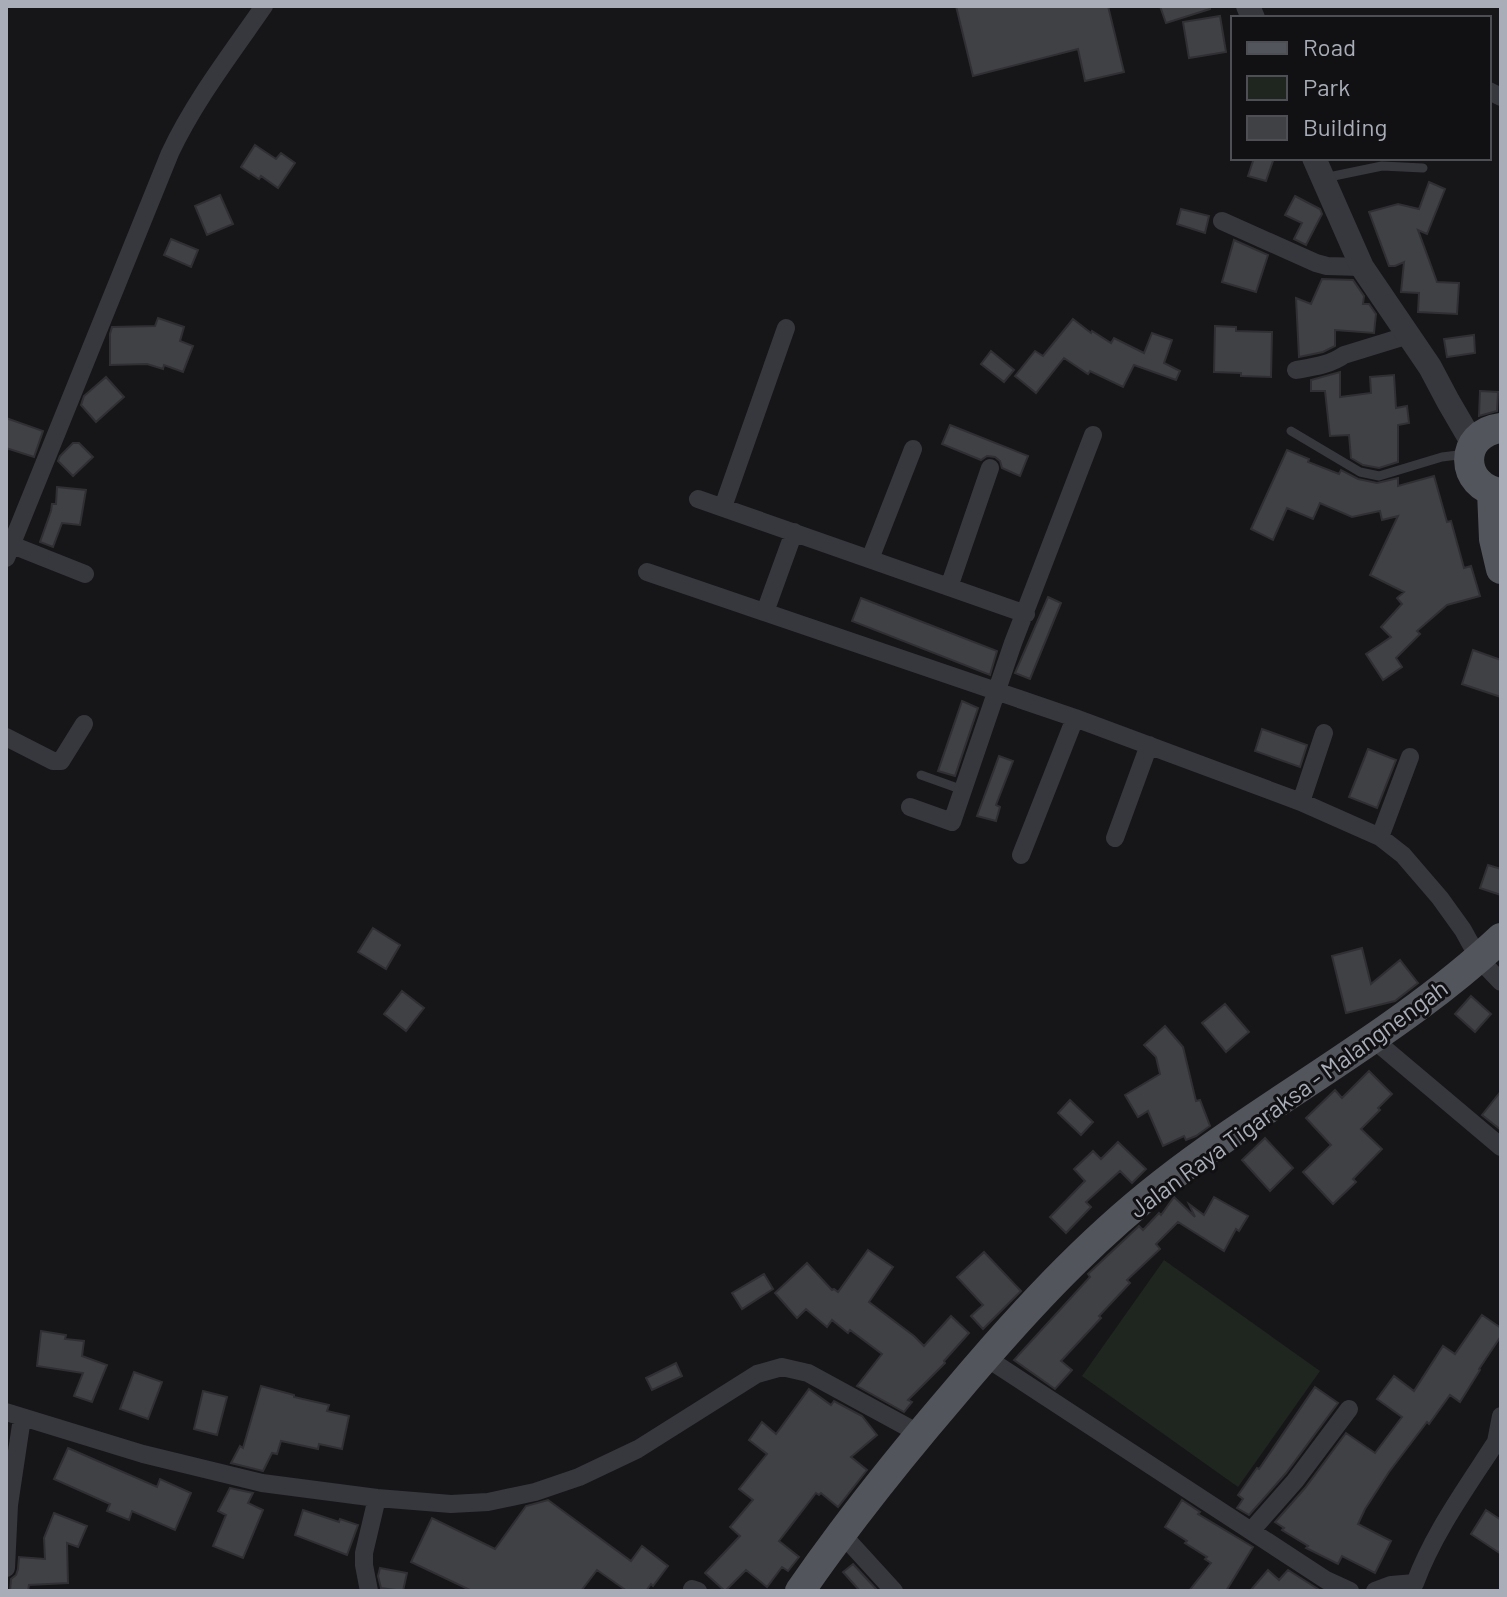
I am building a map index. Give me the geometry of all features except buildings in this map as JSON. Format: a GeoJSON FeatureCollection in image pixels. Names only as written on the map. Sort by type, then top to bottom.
{"type":"FeatureCollection","features":[{"type":"Feature","properties":{"kind":"main road"},"geometry":{"type":"LineString","coordinates":[[1501,428],[1479,436],[1471,449],[1471,473],[1484,488],[1496,492],[1494,539],[1501,569]]}},
{"type":"Feature","properties":{"kind":"main road","name":"Jalan Raya Tigaraksa - Malangnengah"},"geometry":{"type":"LineString","coordinates":[[800,1591],[841,1533],[920,1434],[985,1357],[1094,1241],[1163,1183],[1373,1039],[1479,959],[1501,938]]}},
{"type":"Feature","properties":{"kind":"street"},"geometry":{"type":"LineString","coordinates":[[85,574],[9,552],[175,142],[185,121],[264,6]]}},
{"type":"Feature","properties":{"kind":"street"},"geometry":{"type":"LineString","coordinates":[[1319,168],[1362,267],[1430,367],[1471,449]]}},
{"type":"Feature","properties":{"kind":"street"},"geometry":{"type":"LineString","coordinates":[[1222,221],[1316,263],[1362,267]]}},
{"type":"Feature","properties":{"kind":"street"},"geometry":{"type":"LineString","coordinates":[[723,507],[786,328]]}},
{"type":"Feature","properties":{"kind":"street"},"geometry":{"type":"LineString","coordinates":[[1296,370],[1327,364],[1344,355],[1409,335]]}},
{"type":"Feature","properties":{"kind":"street"},"geometry":{"type":"LineString","coordinates":[[910,807],[952,822],[1013,643],[1093,435]]}},
{"type":"Feature","properties":{"kind":"street"},"geometry":{"type":"LineString","coordinates":[[870,559],[913,449]]}},
{"type":"Feature","properties":{"kind":"street"},"geometry":{"type":"LineString","coordinates":[[949,587],[990,468]]}},
{"type":"Feature","properties":{"kind":"street"},"geometry":{"type":"LineString","coordinates":[[698,499],[1026,614]]}},
{"type":"Feature","properties":{"kind":"street"},"geometry":{"type":"LineString","coordinates":[[765,612],[794,532]]}},
{"type":"Feature","properties":{"kind":"street"},"geometry":{"type":"LineString","coordinates":[[647,572],[1075,718],[1301,802],[1380,837],[1403,855],[1440,898],[1479,959],[1501,982]]}},
{"type":"Feature","properties":{"kind":"street"},"geometry":{"type":"LineString","coordinates":[[1021,855],[1075,718]]}},
{"type":"Feature","properties":{"kind":"street"},"geometry":{"type":"LineString","coordinates":[[6,737],[53,761],[61,761],[84,724]]}},
{"type":"Feature","properties":{"kind":"street"},"geometry":{"type":"LineString","coordinates":[[1301,802],[1324,733]]}},
{"type":"Feature","properties":{"kind":"street"},"geometry":{"type":"LineString","coordinates":[[1115,838],[1149,745]]}},
{"type":"Feature","properties":{"kind":"street"},"geometry":{"type":"LineString","coordinates":[[1380,837],[1410,757]]}},
{"type":"Feature","properties":{"kind":"street"},"geometry":{"type":"LineString","coordinates":[[1373,1039],[1501,1147]]}},
{"type":"Feature","properties":{"kind":"street"},"geometry":{"type":"LineString","coordinates":[[985,1357],[1326,1580],[1350,1591]]}},
{"type":"Feature","properties":{"kind":"street"},"geometry":{"type":"LineString","coordinates":[[6,1568],[14,1415],[143,1454],[262,1483],[451,1504],[488,1502],[535,1492],[579,1477],[638,1449],[757,1374],[782,1367],[808,1373],[920,1434]]}},
{"type":"Feature","properties":{"kind":"street"},"geometry":{"type":"LineString","coordinates":[[1251,1531],[1295,1481],[1349,1409]]}},
{"type":"Feature","properties":{"kind":"street"},"geometry":{"type":"LineString","coordinates":[[1375,1591],[1391,1585],[1422,1587],[1423,1562],[1446,1521],[1498,1444],[1501,1416]]}},
{"type":"Feature","properties":{"kind":"street"},"geometry":{"type":"LineString","coordinates":[[369,1591],[364,1553],[377,1498]]}},
{"type":"Feature","properties":{"kind":"street"},"geometry":{"type":"LineString","coordinates":[[841,1533],[894,1591]]}},
{"type":"Feature","properties":{"kind":"lane"},"geometry":{"type":"LineString","coordinates":[[1319,168],[1423,168]]}},
{"type":"Feature","properties":{"kind":"lane"},"geometry":{"type":"LineString","coordinates":[[1291,431],[1360,472],[1379,476],[1471,449]]}},
{"type":"Feature","properties":{"kind":"lane"},"geometry":{"type":"LineString","coordinates":[[921,775],[963,790]]}},
{"type":"Feature","properties":{"kind":"green space"},"geometry":{"type":"Polygon","coordinates":[[[1164,1260],[1320,1371],[1238,1487],[1082,1376],[1164,1260]]]}}]}
